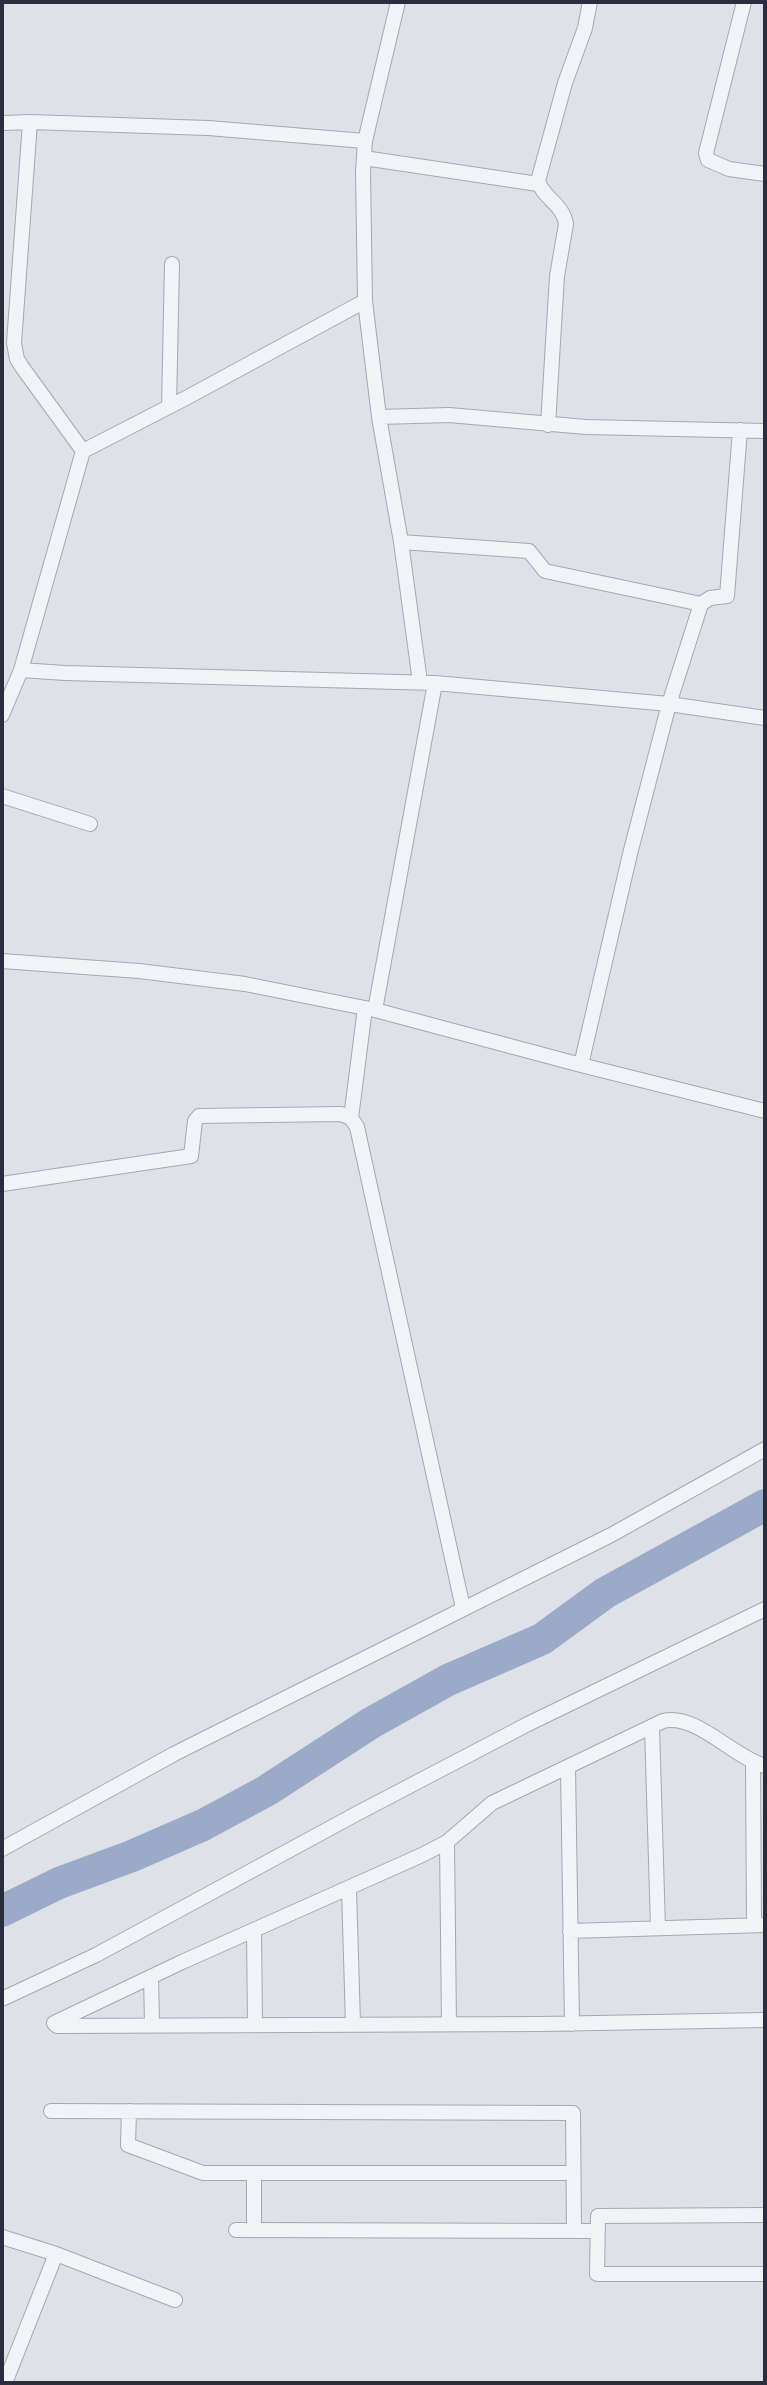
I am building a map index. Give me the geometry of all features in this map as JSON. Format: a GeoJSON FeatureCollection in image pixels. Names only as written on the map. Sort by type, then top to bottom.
{"type":"FeatureCollection","features":[{"type":"Feature","properties":{"kind":"street"},"geometry":{"type":"LineString","coordinates":[[351,1118],[427,683],[379,417],[365,301],[365,141],[398,2]]}},
{"type":"Feature","properties":{"kind":"street"},"geometry":{"type":"LineString","coordinates":[[538,184],[590,2]]}},
{"type":"Feature","properties":{"kind":"street"},"geometry":{"type":"LineString","coordinates":[[744,2],[706,153],[708,160],[718,166],[765,174]]}},
{"type":"Feature","properties":{"kind":"street"},"geometry":{"type":"LineString","coordinates":[[30,122],[14,343],[22,367],[83,451]]}},
{"type":"Feature","properties":{"kind":"street"},"geometry":{"type":"LineString","coordinates":[[2,123],[208,128],[365,141]]}},
{"type":"Feature","properties":{"kind":"street"},"geometry":{"type":"LineString","coordinates":[[364,158],[538,184],[559,207],[566,224],[557,276],[548,425]]}},
{"type":"Feature","properties":{"kind":"street"},"geometry":{"type":"LineString","coordinates":[[169,407],[172,264]]}},
{"type":"Feature","properties":{"kind":"street"},"geometry":{"type":"LineString","coordinates":[[2,715],[5,696],[21,670],[83,451],[365,301]]}},
{"type":"Feature","properties":{"kind":"street"},"geometry":{"type":"LineString","coordinates":[[379,417],[449,415],[548,425],[765,431]]}},
{"type":"Feature","properties":{"kind":"street"},"geometry":{"type":"LineString","coordinates":[[581,1065],[669,704],[701,604],[710,598],[725,597],[728,591],[740,430]]}},
{"type":"Feature","properties":{"kind":"street"},"geometry":{"type":"LineString","coordinates":[[401,542],[529,551],[545,571],[701,604]]}},
{"type":"Feature","properties":{"kind":"street"},"geometry":{"type":"LineString","coordinates":[[21,670],[427,683],[669,704],[765,718]]}},
{"type":"Feature","properties":{"kind":"street"},"geometry":{"type":"LineString","coordinates":[[2,796],[90,824]]}},
{"type":"Feature","properties":{"kind":"street"},"geometry":{"type":"LineString","coordinates":[[2,961],[139,971],[245,984],[370,1009],[765,1111]]}},
{"type":"Feature","properties":{"kind":"street"},"geometry":{"type":"LineString","coordinates":[[2,1184],[191,1156],[195,1121],[199,1116],[341,1114],[351,1118],[357,1127],[463,1608]]}},
{"type":"Feature","properties":{"kind":"street"},"geometry":{"type":"LineString","coordinates":[[2,1849],[174,1754],[611,1535],[765,1449]]}},
{"type":"Feature","properties":{"kind":"street"},"geometry":{"type":"LineString","coordinates":[[2,1999],[96,1955],[528,1724],[765,1609]]}},
{"type":"Feature","properties":{"kind":"street"},"geometry":{"type":"LineString","coordinates":[[570,1931],[759,1925],[759,1763],[689,1723],[674,1718],[663,1721],[492,1803],[447,1842],[54,2023],[57,2026],[572,2024],[765,2020]]}},
{"type":"Feature","properties":{"kind":"street"},"geometry":{"type":"LineString","coordinates":[[652,1727],[658,1928]]}},
{"type":"Feature","properties":{"kind":"street"},"geometry":{"type":"LineString","coordinates":[[568,1767],[572,2024]]}},
{"type":"Feature","properties":{"kind":"street"},"geometry":{"type":"LineString","coordinates":[[447,1842],[449,2024]]}},
{"type":"Feature","properties":{"kind":"street"},"geometry":{"type":"LineString","coordinates":[[349,1889],[353,2024]]}},
{"type":"Feature","properties":{"kind":"street"},"geometry":{"type":"LineString","coordinates":[[254,1930],[255,2024]]}},
{"type":"Feature","properties":{"kind":"street"},"geometry":{"type":"LineString","coordinates":[[151,1978],[152,2024]]}},
{"type":"Feature","properties":{"kind":"street"},"geometry":{"type":"LineString","coordinates":[[51,2111],[573,2113],[574,2231]]}},
{"type":"Feature","properties":{"kind":"street"},"geometry":{"type":"LineString","coordinates":[[129,2111],[128,2145],[203,2173],[573,2173]]}},
{"type":"Feature","properties":{"kind":"street"},"geometry":{"type":"LineString","coordinates":[[254,2173],[254,2230]]}},
{"type":"Feature","properties":{"kind":"street"},"geometry":{"type":"LineString","coordinates":[[765,2215],[598,2216],[597,2274],[765,2274]]}},
{"type":"Feature","properties":{"kind":"street"},"geometry":{"type":"LineString","coordinates":[[236,2230],[598,2231]]}},
{"type":"Feature","properties":{"kind":"street"},"geometry":{"type":"LineString","coordinates":[[2,2237],[56,2254],[175,2300]]}},
{"type":"Feature","properties":{"kind":"street"},"geometry":{"type":"LineString","coordinates":[[5,2383],[56,2254]]}},
{"type":"Feature","properties":{"kind":"waterway"},"geometry":{"type":"LineString","coordinates":[[2,1911],[59,1883],[203,1825],[266,1791],[371,1723],[448,1680],[542,1639],[605,1593],[765,1505]]}}]}
